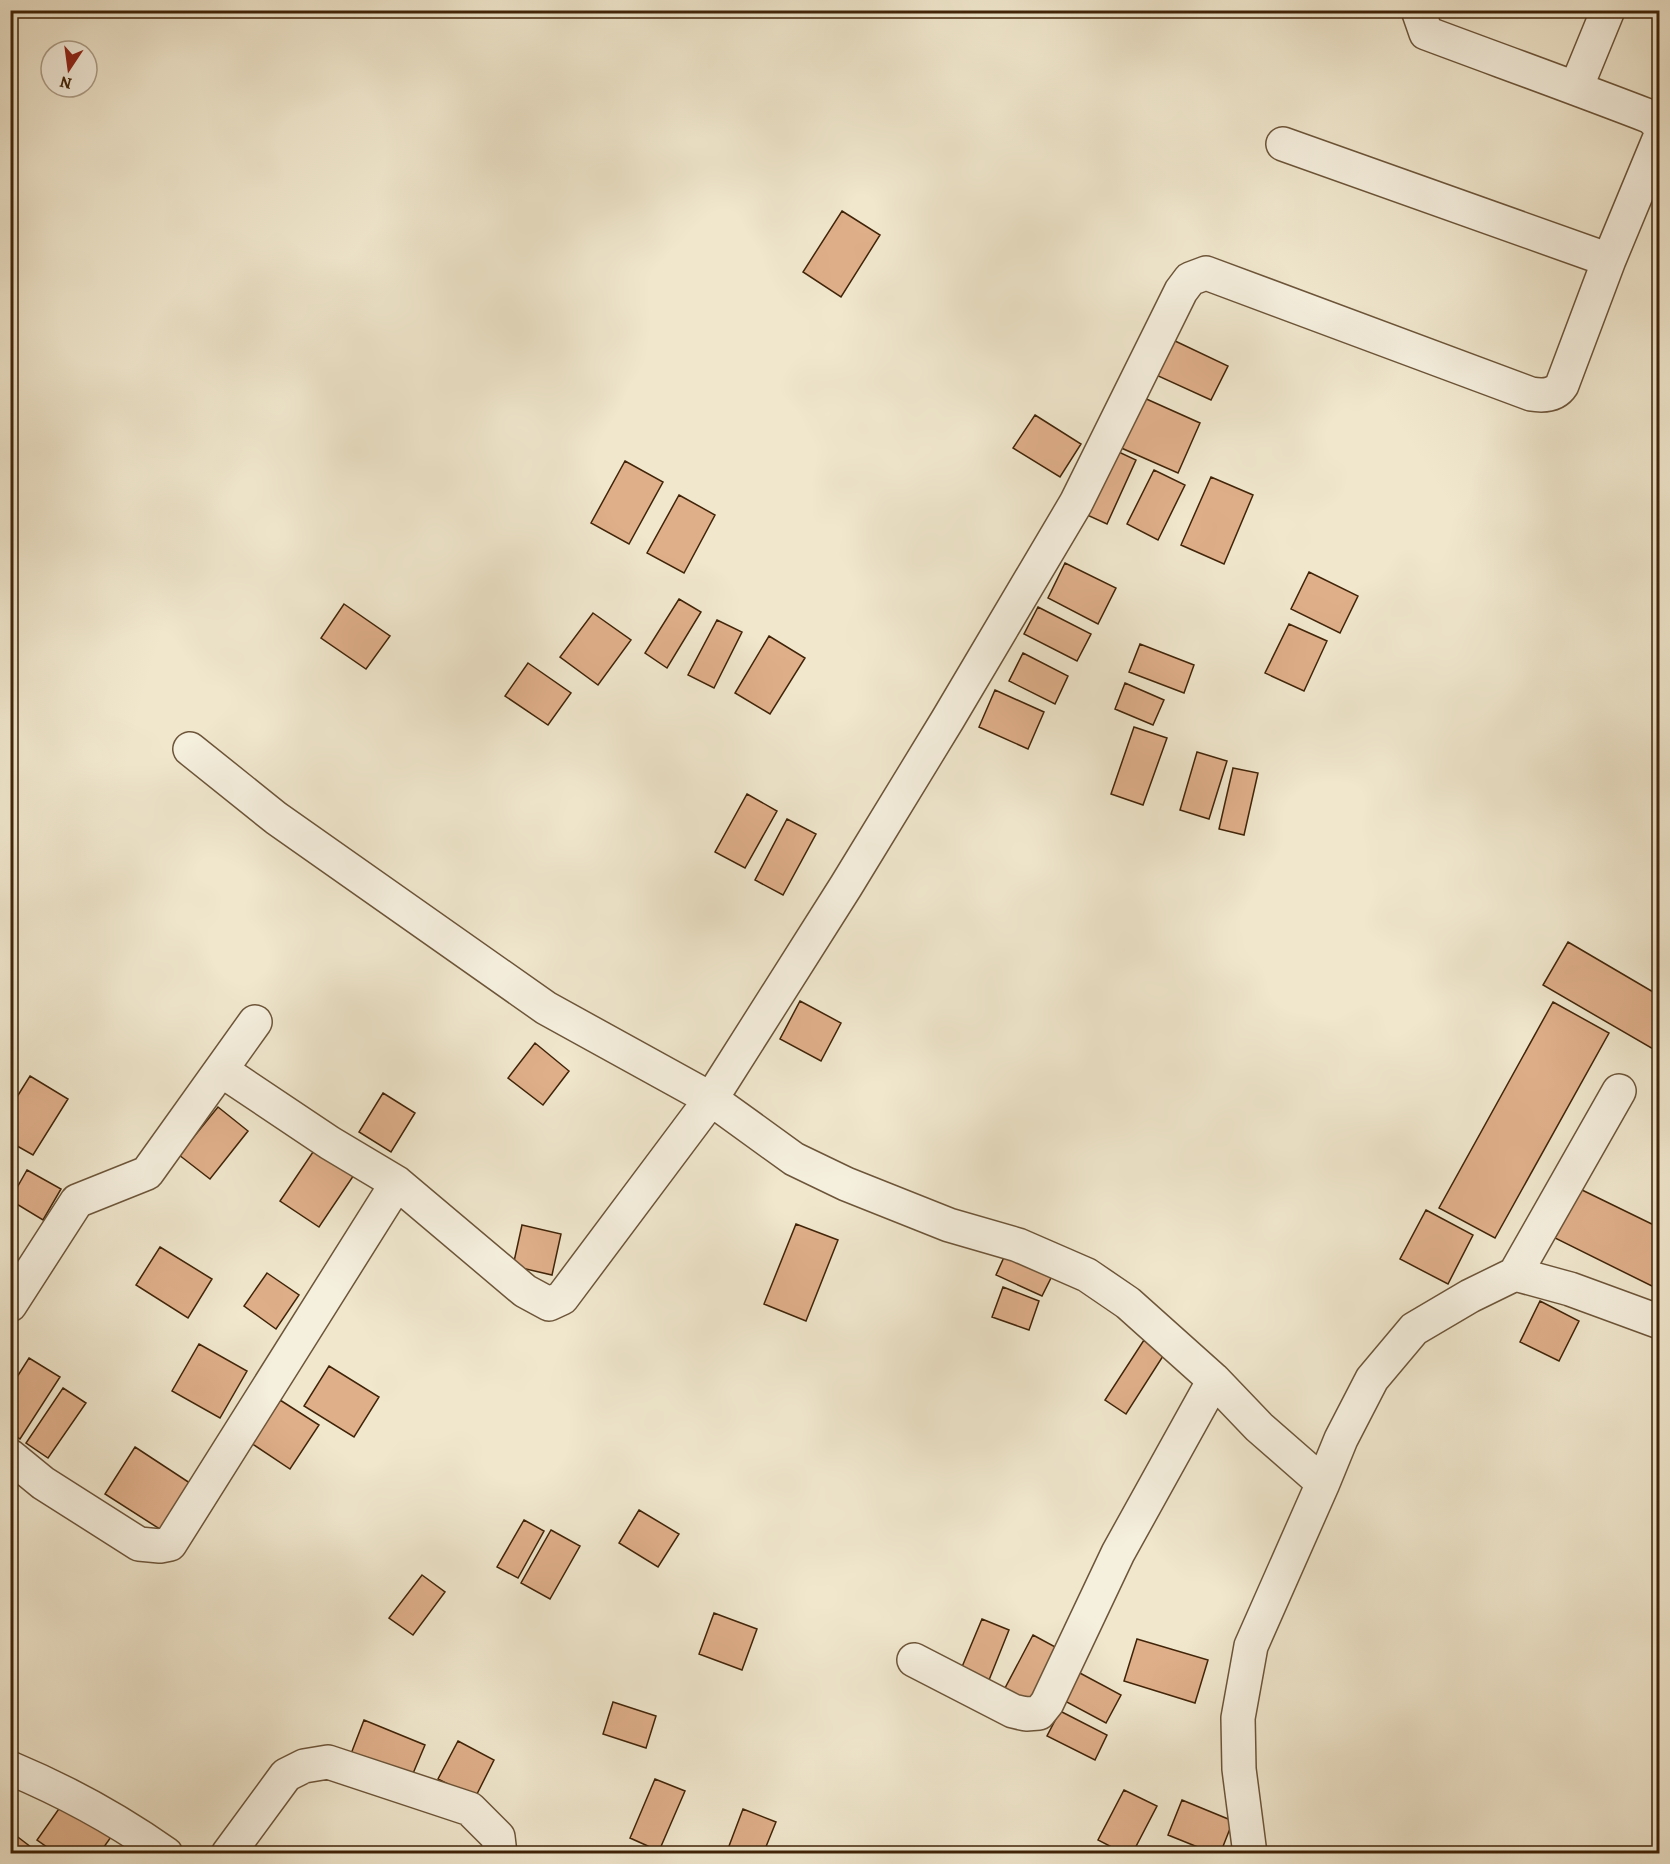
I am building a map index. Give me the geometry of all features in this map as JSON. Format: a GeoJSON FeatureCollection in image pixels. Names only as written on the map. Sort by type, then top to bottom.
{"type":"FeatureCollection","features":[{"type":"Feature","properties":{"kind":"street"},"geometry":{"type":"LineString","coordinates":[[1418,10],[1426,33],[1650,117],[1659,125],[1659,129]]}},
{"type":"Feature","properties":{"kind":"street"},"geometry":{"type":"LineString","coordinates":[[1576,88],[1608,10]]}},
{"type":"Feature","properties":{"kind":"street"},"geometry":{"type":"LineString","coordinates":[[221,1070],[330,1143],[397,1183],[525,1291],[549,1304],[562,1298],[711,1099],[852,876],[1076,502],[1181,291],[1190,279],[1206,273],[1531,394],[1556,393],[1562,386],[1659,136]]}},
{"type":"Feature","properties":{"kind":"street"},"geometry":{"type":"LineString","coordinates":[[1283,144],[1609,260]]}},
{"type":"Feature","properties":{"kind":"street"},"geometry":{"type":"LineString","coordinates":[[190,749],[276,818],[546,1008],[711,1099],[794,1159],[846,1184],[949,1225],[1018,1245],[1087,1275],[1128,1303],[1323,1483]]}},
{"type":"Feature","properties":{"kind":"street"},"geometry":{"type":"LineString","coordinates":[[10,1305],[77,1201],[147,1173],[255,1022]]}},
{"type":"Feature","properties":{"kind":"street"},"geometry":{"type":"LineString","coordinates":[[1250,1854],[1239,1768],[1238,1718],[1251,1646],[1341,1439],[1372,1379],[1414,1329],[1470,1296],[1515,1274],[1619,1091]]}},
{"type":"Feature","properties":{"kind":"street"},"geometry":{"type":"LineString","coordinates":[[10,1456],[43,1483],[139,1544],[160,1546],[171,1544],[397,1183]]}},
{"type":"Feature","properties":{"kind":"street"},"geometry":{"type":"LineString","coordinates":[[1515,1274],[1570,1289],[1659,1322]]}},
{"type":"Feature","properties":{"kind":"street"},"geometry":{"type":"LineString","coordinates":[[914,1660],[1013,1710],[1026,1714],[1039,1713],[1047,1703],[1118,1553],[1214,1380]]}},
{"type":"Feature","properties":{"kind":"street"},"geometry":{"type":"LineString","coordinates":[[228,1854],[286,1775],[304,1766],[328,1762],[470,1809],[498,1837],[500,1854]]}},
{"type":"Feature","properties":{"kind":"street"},"geometry":{"type":"LineString","coordinates":[[10,1768],[49,1784],[144,1848]]}},
{"type":"Feature","properties":{"kind":"building"},"geometry":{"type":"Polygon","coordinates":[[[842,211],[880,235],[841,297],[803,272],[842,211]]]}},
{"type":"Feature","properties":{"kind":"building"},"geometry":{"type":"Polygon","coordinates":[[[1173,340],[1228,366],[1211,400],[1156,375],[1173,340]]]}},
{"type":"Feature","properties":{"kind":"building"},"geometry":{"type":"Polygon","coordinates":[[[1133,393],[1200,423],[1178,473],[1110,443],[1133,393]]]}},
{"type":"Feature","properties":{"kind":"building"},"geometry":{"type":"Polygon","coordinates":[[[1035,415],[1081,444],[1060,477],[1013,448],[1035,415]]]}},
{"type":"Feature","properties":{"kind":"building"},"geometry":{"type":"Polygon","coordinates":[[[1106,446],[1136,460],[1107,524],[1076,510],[1106,446]]]}},
{"type":"Feature","properties":{"kind":"building"},"geometry":{"type":"Polygon","coordinates":[[[625,461],[663,482],[629,544],[591,523],[625,461]]]}},
{"type":"Feature","properties":{"kind":"building"},"geometry":{"type":"Polygon","coordinates":[[[1154,470],[1185,485],[1158,540],[1127,524],[1154,470]]]}},
{"type":"Feature","properties":{"kind":"building"},"geometry":{"type":"Polygon","coordinates":[[[1211,477],[1253,495],[1224,564],[1181,545],[1211,477]]]}},
{"type":"Feature","properties":{"kind":"building"},"geometry":{"type":"Polygon","coordinates":[[[679,495],[715,515],[684,573],[647,553],[679,495]]]}},
{"type":"Feature","properties":{"kind":"building"},"geometry":{"type":"Polygon","coordinates":[[[1065,563],[1116,588],[1098,624],[1048,598],[1065,563]]]}},
{"type":"Feature","properties":{"kind":"building"},"geometry":{"type":"Polygon","coordinates":[[[1309,572],[1358,596],[1340,633],[1291,609],[1309,572]]]}},
{"type":"Feature","properties":{"kind":"building"},"geometry":{"type":"Polygon","coordinates":[[[679,599],[701,612],[667,668],[645,653],[679,599]]]}},
{"type":"Feature","properties":{"kind":"building"},"geometry":{"type":"Polygon","coordinates":[[[344,604],[390,636],[366,669],[321,638],[344,604]]]}},
{"type":"Feature","properties":{"kind":"building"},"geometry":{"type":"Polygon","coordinates":[[[1038,607],[1091,634],[1077,661],[1024,634],[1038,607]]]}},
{"type":"Feature","properties":{"kind":"building"},"geometry":{"type":"Polygon","coordinates":[[[593,613],[631,640],[598,685],[560,657],[593,613]]]}},
{"type":"Feature","properties":{"kind":"building"},"geometry":{"type":"Polygon","coordinates":[[[717,620],[742,632],[714,688],[688,675],[717,620]]]}},
{"type":"Feature","properties":{"kind":"building"},"geometry":{"type":"Polygon","coordinates":[[[1289,624],[1327,641],[1304,691],[1265,673],[1289,624]]]}},
{"type":"Feature","properties":{"kind":"building"},"geometry":{"type":"Polygon","coordinates":[[[769,636],[805,658],[770,714],[735,693],[769,636]]]}},
{"type":"Feature","properties":{"kind":"building"},"geometry":{"type":"Polygon","coordinates":[[[1140,644],[1194,665],[1184,693],[1129,672],[1140,644]]]}},
{"type":"Feature","properties":{"kind":"building"},"geometry":{"type":"Polygon","coordinates":[[[1023,653],[1068,676],[1055,704],[1009,681],[1023,653]]]}},
{"type":"Feature","properties":{"kind":"building"},"geometry":{"type":"Polygon","coordinates":[[[528,663],[571,693],[548,725],[505,696],[528,663]]]}},
{"type":"Feature","properties":{"kind":"building"},"geometry":{"type":"Polygon","coordinates":[[[1125,683],[1164,700],[1153,725],[1115,709],[1125,683]]]}},
{"type":"Feature","properties":{"kind":"building"},"geometry":{"type":"Polygon","coordinates":[[[995,690],[1044,712],[1028,749],[979,727],[995,690]]]}},
{"type":"Feature","properties":{"kind":"building"},"geometry":{"type":"Polygon","coordinates":[[[1134,727],[1167,738],[1143,805],[1111,794],[1134,727]]]}},
{"type":"Feature","properties":{"kind":"building"},"geometry":{"type":"Polygon","coordinates":[[[1197,752],[1227,761],[1209,819],[1180,810],[1197,752]]]}},
{"type":"Feature","properties":{"kind":"building"},"geometry":{"type":"Polygon","coordinates":[[[1233,768],[1258,773],[1244,835],[1219,829],[1233,768]]]}},
{"type":"Feature","properties":{"kind":"building"},"geometry":{"type":"Polygon","coordinates":[[[747,794],[777,811],[745,868],[715,852],[747,794]]]}},
{"type":"Feature","properties":{"kind":"building"},"geometry":{"type":"Polygon","coordinates":[[[787,819],[816,834],[783,895],[755,880],[787,819]]]}},
{"type":"Feature","properties":{"kind":"building"},"geometry":{"type":"Polygon","coordinates":[[[1568,942],[1660,996],[1660,1053],[1543,985],[1568,942]]]}},
{"type":"Feature","properties":{"kind":"building"},"geometry":{"type":"Polygon","coordinates":[[[800,1001],[841,1023],[821,1061],[780,1039],[800,1001]]]}},
{"type":"Feature","properties":{"kind":"building"},"geometry":{"type":"Polygon","coordinates":[[[1553,1002],[1609,1033],[1495,1238],[1439,1208],[1553,1002]]]}},
{"type":"Feature","properties":{"kind":"building"},"geometry":{"type":"Polygon","coordinates":[[[535,1043],[569,1071],[543,1105],[508,1078],[535,1043]]]}},
{"type":"Feature","properties":{"kind":"building"},"geometry":{"type":"Polygon","coordinates":[[[30,1076],[68,1099],[33,1155],[10,1142],[10,1108],[30,1076]]]}},
{"type":"Feature","properties":{"kind":"building"},"geometry":{"type":"Polygon","coordinates":[[[383,1093],[415,1113],[391,1152],[359,1132],[383,1093]]]}},
{"type":"Feature","properties":{"kind":"building"},"geometry":{"type":"Polygon","coordinates":[[[218,1107],[248,1131],[210,1179],[179,1155],[218,1107]]]}},
{"type":"Feature","properties":{"kind":"building"},"geometry":{"type":"Polygon","coordinates":[[[317,1146],[356,1172],[319,1227],[280,1201],[317,1146]]]}},
{"type":"Feature","properties":{"kind":"building"},"geometry":{"type":"Polygon","coordinates":[[[27,1170],[61,1189],[43,1220],[10,1200],[27,1170]]]}},
{"type":"Feature","properties":{"kind":"building"},"geometry":{"type":"Polygon","coordinates":[[[1580,1189],[1660,1228],[1660,1290],[1555,1238],[1580,1189]]]}},
{"type":"Feature","properties":{"kind":"building"},"geometry":{"type":"Polygon","coordinates":[[[1426,1210],[1473,1235],[1448,1284],[1400,1259],[1426,1210]]]}},
{"type":"Feature","properties":{"kind":"building"},"geometry":{"type":"Polygon","coordinates":[[[796,1224],[838,1240],[806,1321],[764,1304],[796,1224]]]}},
{"type":"Feature","properties":{"kind":"building"},"geometry":{"type":"Polygon","coordinates":[[[522,1225],[561,1234],[552,1275],[513,1266],[522,1225]]]}},
{"type":"Feature","properties":{"kind":"building"},"geometry":{"type":"Polygon","coordinates":[[[1009,1246],[1056,1268],[1042,1296],[996,1275],[1009,1246]]]}},
{"type":"Feature","properties":{"kind":"building"},"geometry":{"type":"Polygon","coordinates":[[[160,1247],[212,1279],[188,1318],[136,1285],[160,1247]]]}},
{"type":"Feature","properties":{"kind":"building"},"geometry":{"type":"Polygon","coordinates":[[[267,1273],[299,1295],[276,1329],[244,1306],[267,1273]]]}},
{"type":"Feature","properties":{"kind":"building"},"geometry":{"type":"Polygon","coordinates":[[[1003,1287],[1039,1301],[1029,1330],[992,1317],[1003,1287]]]}},
{"type":"Feature","properties":{"kind":"building"},"geometry":{"type":"Polygon","coordinates":[[[1540,1301],[1579,1321],[1559,1361],[1520,1342],[1540,1301]]]}},
{"type":"Feature","properties":{"kind":"building"},"geometry":{"type":"Polygon","coordinates":[[[1144,1340],[1165,1353],[1126,1414],[1105,1400],[1144,1340]]]}},
{"type":"Feature","properties":{"kind":"building"},"geometry":{"type":"Polygon","coordinates":[[[199,1344],[247,1371],[220,1418],[172,1391],[199,1344]]]}},
{"type":"Feature","properties":{"kind":"building"},"geometry":{"type":"Polygon","coordinates":[[[29,1358],[60,1377],[20,1439],[10,1433],[10,1388],[29,1358]]]}},
{"type":"Feature","properties":{"kind":"building"},"geometry":{"type":"Polygon","coordinates":[[[329,1366],[379,1397],[354,1437],[304,1406],[329,1366]]]}},
{"type":"Feature","properties":{"kind":"building"},"geometry":{"type":"Polygon","coordinates":[[[63,1388],[86,1403],[48,1458],[26,1443],[63,1388]]]}},
{"type":"Feature","properties":{"kind":"building"},"geometry":{"type":"Polygon","coordinates":[[[280,1400],[319,1425],[290,1469],[251,1443],[280,1400]]]}},
{"type":"Feature","properties":{"kind":"building"},"geometry":{"type":"Polygon","coordinates":[[[135,1447],[196,1487],[166,1533],[105,1494],[135,1447]]]}},
{"type":"Feature","properties":{"kind":"building"},"geometry":{"type":"Polygon","coordinates":[[[639,1510],[679,1534],[658,1567],[619,1543],[639,1510]]]}},
{"type":"Feature","properties":{"kind":"building"},"geometry":{"type":"Polygon","coordinates":[[[524,1520],[544,1531],[518,1578],[497,1567],[524,1520]]]}},
{"type":"Feature","properties":{"kind":"building"},"geometry":{"type":"Polygon","coordinates":[[[551,1530],[580,1546],[550,1599],[521,1583],[551,1530]]]}},
{"type":"Feature","properties":{"kind":"building"},"geometry":{"type":"Polygon","coordinates":[[[422,1575],[445,1592],[413,1635],[389,1618],[422,1575]]]}},
{"type":"Feature","properties":{"kind":"building"},"geometry":{"type":"Polygon","coordinates":[[[714,1613],[757,1629],[742,1670],[699,1654],[714,1613]]]}},
{"type":"Feature","properties":{"kind":"building"},"geometry":{"type":"Polygon","coordinates":[[[982,1619],[1009,1630],[987,1685],[959,1674],[982,1619]]]}},
{"type":"Feature","properties":{"kind":"building"},"geometry":{"type":"Polygon","coordinates":[[[1033,1635],[1059,1649],[1031,1704],[1004,1690],[1033,1635]]]}},
{"type":"Feature","properties":{"kind":"building"},"geometry":{"type":"Polygon","coordinates":[[[1137,1639],[1208,1660],[1195,1703],[1124,1681],[1137,1639]]]}},
{"type":"Feature","properties":{"kind":"building"},"geometry":{"type":"Polygon","coordinates":[[[1078,1672],[1121,1695],[1106,1723],[1063,1700],[1078,1672]]]}},
{"type":"Feature","properties":{"kind":"building"},"geometry":{"type":"Polygon","coordinates":[[[613,1702],[656,1716],[646,1748],[603,1734],[613,1702]]]}},
{"type":"Feature","properties":{"kind":"building"},"geometry":{"type":"Polygon","coordinates":[[[1060,1711],[1107,1735],[1095,1760],[1047,1736],[1060,1711]]]}},
{"type":"Feature","properties":{"kind":"building"},"geometry":{"type":"Polygon","coordinates":[[[364,1720],[425,1745],[409,1783],[349,1759],[364,1720]]]}},
{"type":"Feature","properties":{"kind":"building"},"geometry":{"type":"Polygon","coordinates":[[[458,1741],[494,1760],[475,1798],[438,1779],[458,1741]]]}},
{"type":"Feature","properties":{"kind":"building"},"geometry":{"type":"Polygon","coordinates":[[[655,1779],[685,1791],[659,1851],[630,1838],[655,1779]]]}},
{"type":"Feature","properties":{"kind":"building"},"geometry":{"type":"Polygon","coordinates":[[[1124,1790],[1157,1806],[1132,1854],[1125,1854],[1098,1840],[1124,1790]]]}},
{"type":"Feature","properties":{"kind":"building"},"geometry":{"type":"Polygon","coordinates":[[[1182,1800],[1233,1821],[1220,1854],[1168,1835],[1182,1800]]]}},
{"type":"Feature","properties":{"kind":"building"},"geometry":{"type":"Polygon","coordinates":[[[63,1803],[111,1837],[99,1854],[57,1854],[37,1840],[63,1803]]]}},
{"type":"Feature","properties":{"kind":"building"},"geometry":{"type":"Polygon","coordinates":[[[743,1809],[776,1822],[763,1854],[726,1854],[743,1809]]]}},
{"type":"Feature","properties":{"kind":"building"},"geometry":{"type":"Polygon","coordinates":[[[10,1831],[40,1854],[10,1854],[10,1831]]]}},
{"type":"Feature","properties":{"kind":"building"},"geometry":{"type":"Polygon","coordinates":[[[563,1848],[564,1854],[531,1854],[530,1850],[563,1848]]]}}]}
